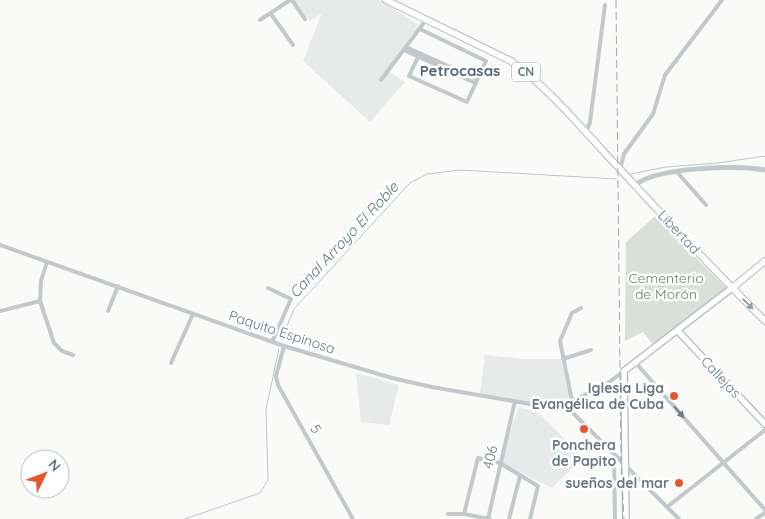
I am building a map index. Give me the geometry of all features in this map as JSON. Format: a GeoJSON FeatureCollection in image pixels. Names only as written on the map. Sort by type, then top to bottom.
{"type":"FeatureCollection","features":[{"type":"Feature","properties":{"kind":"main road","name":"CN"},"geometry":{"type":"LineString","coordinates":[[386,0],[511,61],[538,83],[635,185]]}},
{"type":"Feature","properties":{"kind":"main road","name":"Libertad"},"geometry":{"type":"LineString","coordinates":[[635,185],[765,321]]}},
{"type":"Feature","properties":{"kind":"main road"},"geometry":{"type":"LineString","coordinates":[[626,519],[624,371],[765,261]]}},
{"type":"Feature","properties":{"kind":"main road","name":"Callejas"},"geometry":{"type":"LineString","coordinates":[[678,330],[765,424]]}},
{"type":"Feature","properties":{"kind":"street"},"geometry":{"type":"LineString","coordinates":[[260,20],[291,0],[305,19]]}},
{"type":"Feature","properties":{"kind":"street"},"geometry":{"type":"LineString","coordinates":[[620,170],[624,154],[653,114],[665,76],[722,0]]}},
{"type":"Feature","properties":{"kind":"street"},"geometry":{"type":"LineString","coordinates":[[586,132],[590,122],[605,5]]}},
{"type":"Feature","properties":{"kind":"street"},"geometry":{"type":"LineString","coordinates":[[270,14],[293,45]]}},
{"type":"Feature","properties":{"kind":"street"},"geometry":{"type":"LineString","coordinates":[[381,80],[426,20]]}},
{"type":"Feature","properties":{"kind":"street"},"geometry":{"type":"LineString","coordinates":[[419,55],[409,76],[467,102],[486,61],[420,29]]}},
{"type":"Feature","properties":{"kind":"street"},"geometry":{"type":"LineString","coordinates":[[405,48],[476,81]]}},
{"type":"Feature","properties":{"kind":"street"},"geometry":{"type":"LineString","coordinates":[[635,185],[642,180],[654,176],[677,172],[748,167],[765,170]]}},
{"type":"Feature","properties":{"kind":"street"},"geometry":{"type":"LineString","coordinates":[[677,172],[706,205]]}},
{"type":"Feature","properties":{"kind":"street","name":"Paquito Espinosa"},"geometry":{"type":"LineString","coordinates":[[0,245],[272,342],[392,378],[543,406],[565,405]]}},
{"type":"Feature","properties":{"kind":"street"},"geometry":{"type":"LineString","coordinates":[[47,262],[41,281],[40,302],[54,343],[62,351],[73,355]]}},
{"type":"Feature","properties":{"kind":"street"},"geometry":{"type":"LineString","coordinates":[[108,311],[118,286]]}},
{"type":"Feature","properties":{"kind":"street"},"geometry":{"type":"LineString","coordinates":[[268,288],[291,299],[272,342]]}},
{"type":"Feature","properties":{"kind":"street"},"geometry":{"type":"LineString","coordinates":[[0,311],[40,302]]}},
{"type":"Feature","properties":{"kind":"street"},"geometry":{"type":"LineString","coordinates":[[572,401],[560,341],[572,313],[581,308]]}},
{"type":"Feature","properties":{"kind":"street"},"geometry":{"type":"LineString","coordinates":[[171,363],[193,314]]}},
{"type":"Feature","properties":{"kind":"street","name":"5"},"geometry":{"type":"LineString","coordinates":[[284,346],[276,376],[278,385],[353,519]]}},
{"type":"Feature","properties":{"kind":"street"},"geometry":{"type":"LineString","coordinates":[[563,358],[591,350]]}},
{"type":"Feature","properties":{"kind":"street"},"geometry":{"type":"LineString","coordinates":[[635,362],[765,511],[756,519]]}},
{"type":"Feature","properties":{"kind":"street"},"geometry":{"type":"LineString","coordinates":[[624,371],[608,383],[565,405],[679,519]]}},
{"type":"Feature","properties":{"kind":"street","name":"406"},"geometry":{"type":"LineString","coordinates":[[489,519],[515,401]]}},
{"type":"Feature","properties":{"kind":"street"},"geometry":{"type":"LineString","coordinates":[[667,507],[765,430]]}},
{"type":"Feature","properties":{"kind":"street"},"geometry":{"type":"LineString","coordinates":[[614,455],[615,519]]}},
{"type":"Feature","properties":{"kind":"street"},"geometry":{"type":"LineString","coordinates":[[464,514],[478,458],[500,463],[538,486],[530,519]]}},
{"type":"Feature","properties":{"kind":"street"},"geometry":{"type":"LineString","coordinates":[[509,519],[520,476]]}},
{"type":"Feature","properties":{"kind":"street"},"geometry":{"type":"LineString","coordinates":[[448,514],[464,514],[489,519]]}},
{"type":"Feature","properties":{"kind":"shaded area"},"geometry":{"type":"Polygon","coordinates":[[[294,0],[380,0],[419,25],[386,70],[405,82],[370,122],[303,61],[322,13],[310,21],[294,0]]]}},
{"type":"Feature","properties":{"kind":"shaded area"},"geometry":{"type":"Polygon","coordinates":[[[485,355],[525,359],[561,359],[570,401],[534,404],[480,394],[485,355]]]}},
{"type":"Feature","properties":{"kind":"shaded area"},"geometry":{"type":"Polygon","coordinates":[[[356,373],[399,385],[389,425],[361,422],[356,373]]]}},
{"type":"Feature","properties":{"kind":"shaded area"},"geometry":{"type":"Polygon","coordinates":[[[519,407],[540,414],[583,458],[552,488],[499,462],[519,407]]]}},
{"type":"Feature","properties":{"kind":"green space","name":"Cementerio de Morón"},"geometry":{"type":"Polygon","coordinates":[[[655,216],[727,289],[654,346],[643,332],[625,341],[626,242],[655,216]]]}},
{"type":"Feature","properties":{"kind":"waterway","name":"Canal Arroyo El Roble"},"geometry":{"type":"LineString","coordinates":[[630,174],[666,167],[718,163],[765,156]]}},
{"type":"Feature","properties":{"kind":"waterway","name":"Canal Arroyo El Roble"},"geometry":{"type":"LineString","coordinates":[[282,338],[294,309],[410,183],[427,174],[460,170],[616,179]]}},
{"type":"Feature","properties":{"kind":"waterway","name":"Canal Arroyo El Roble"},"geometry":{"type":"LineString","coordinates":[[185,519],[260,493],[268,480],[266,409],[279,349]]}},
{"type":"Feature","properties":{"kind":"railway"},"geometry":{"type":"LineString","coordinates":[[616,0],[621,462],[624,519]]}},
{"type":"Feature","properties":{"kind":"place","name":"Iglesia Liga Evangélica de Cuba"},"geometry":{"type":"Point","coordinates":[674,396]}},
{"type":"Feature","properties":{"kind":"place","name":"Ponchera de Papito"},"geometry":{"type":"Point","coordinates":[584,429]}},
{"type":"Feature","properties":{"kind":"place","name":"sueños del mar"},"geometry":{"type":"Point","coordinates":[679,483]}},
{"type":"Feature","properties":{"kind":"district","name":"Petrocasas"},"geometry":{"type":"Point","coordinates":[460,71]}}]}
